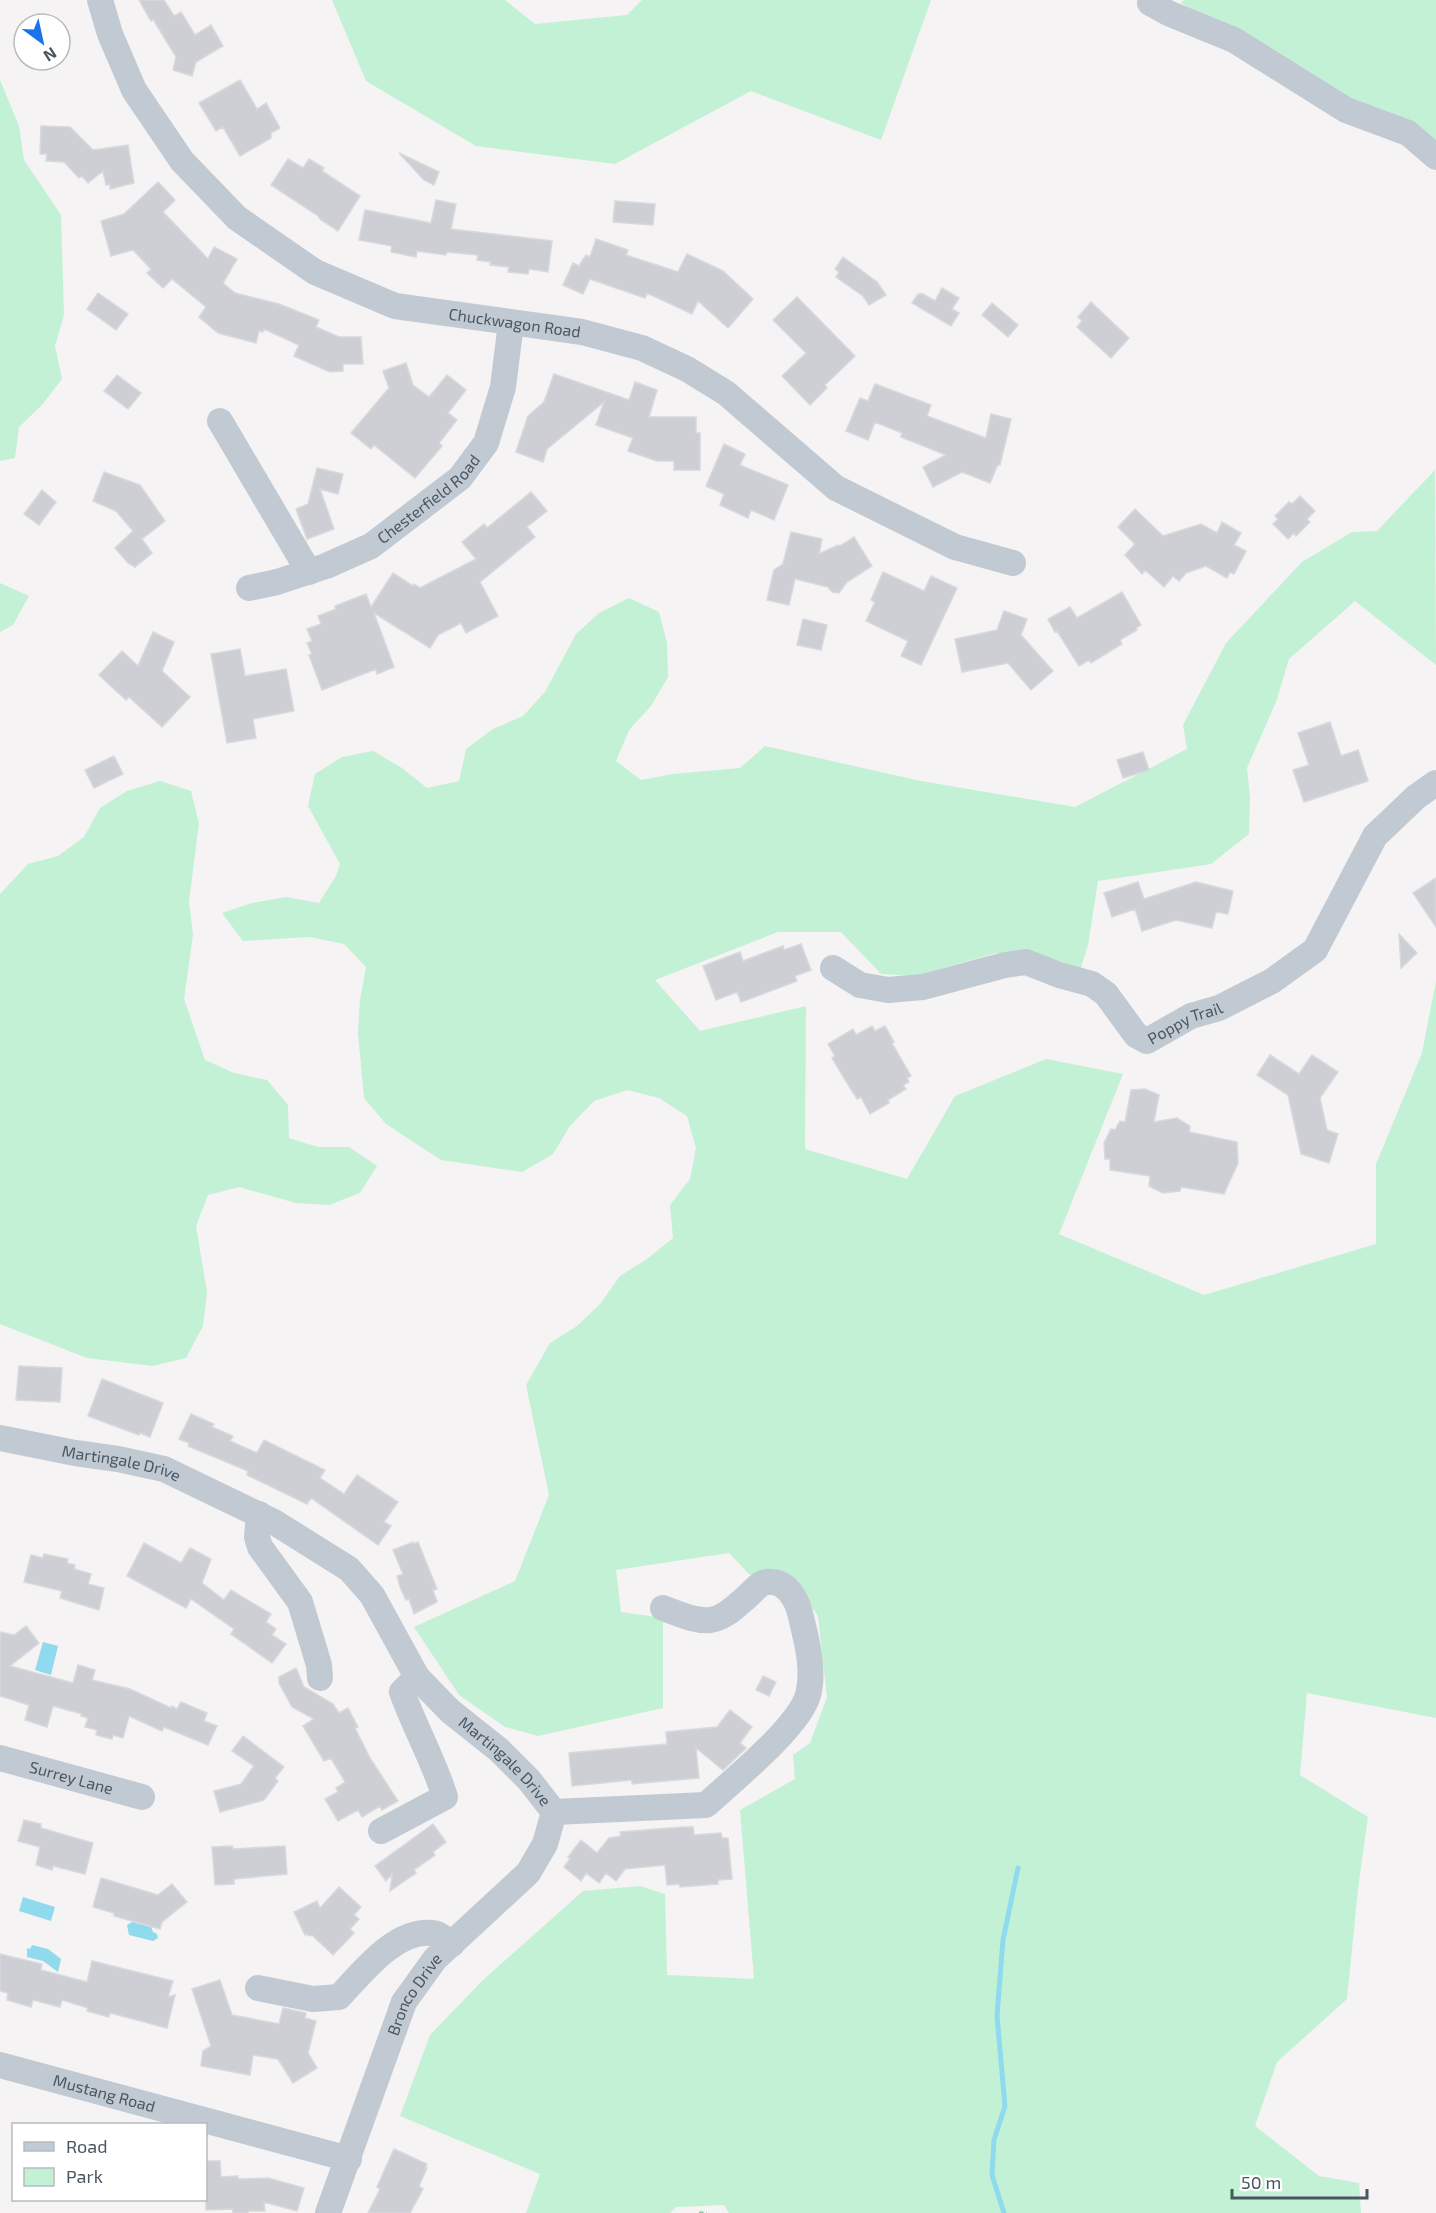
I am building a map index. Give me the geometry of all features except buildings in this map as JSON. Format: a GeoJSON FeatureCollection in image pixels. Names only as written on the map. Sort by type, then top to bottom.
{"type":"FeatureCollection","features":[{"type":"Feature","properties":{"kind":"street","name":"Chuckwagon Road"},"geometry":{"type":"LineString","coordinates":[[100,0],[110,34],[134,90],[183,161],[237,218],[315,272],[395,306],[582,332],[642,348],[687,369],[726,393],[836,488],[955,547],[1013,563]]}},
{"type":"Feature","properties":{"kind":"street"},"geometry":{"type":"LineString","coordinates":[[1154,0],[1150,3],[1234,40],[1346,110],[1408,133],[1436,157]]}},
{"type":"Feature","properties":{"kind":"street","name":"Chesterfield Road"},"geometry":{"type":"LineString","coordinates":[[249,588],[309,572],[371,546],[460,478],[486,443],[503,387],[511,323]]}},
{"type":"Feature","properties":{"kind":"street"},"geometry":{"type":"LineString","coordinates":[[219,422],[309,572]]}},
{"type":"Feature","properties":{"kind":"street","name":"Poppy Trail"},"geometry":{"type":"LineString","coordinates":[[833,968],[860,985],[888,990],[923,987],[1005,965],[1026,962],[1059,975],[1092,984],[1106,994],[1136,1035],[1147,1041],[1191,1016],[1219,1008],[1272,981],[1315,950],[1376,836],[1416,797],[1436,783]]}},
{"type":"Feature","properties":{"kind":"street","name":"Martingale Drive"},"geometry":{"type":"LineString","coordinates":[[0,1438],[75,1453],[118,1458],[164,1469],[274,1522],[349,1569],[372,1595],[417,1677],[450,1712],[499,1750],[529,1780],[554,1812],[706,1805],[770,1747],[795,1718],[808,1696],[810,1677],[805,1637],[797,1601],[785,1587],[773,1581],[761,1583],[728,1614],[713,1620],[696,1621],[663,1608]]}},
{"type":"Feature","properties":{"kind":"street"},"geometry":{"type":"LineString","coordinates":[[259,1514],[257,1537],[260,1547],[300,1602],[319,1665],[320,1678]]}},
{"type":"Feature","properties":{"kind":"street"},"geometry":{"type":"LineString","coordinates":[[381,1831],[445,1797],[402,1692],[417,1677]]}},
{"type":"Feature","properties":{"kind":"street","name":"Surrey Lane"},"geometry":{"type":"LineString","coordinates":[[0,1758],[142,1797]]}},
{"type":"Feature","properties":{"kind":"street","name":"Bronco Drive"},"geometry":{"type":"LineString","coordinates":[[328,2213],[404,2002],[435,1959],[528,1873],[545,1844],[554,1812]]}},
{"type":"Feature","properties":{"kind":"street"},"geometry":{"type":"LineString","coordinates":[[258,1988],[313,1999],[339,1997],[381,1952],[416,1933],[435,1933],[452,1944]]}},
{"type":"Feature","properties":{"kind":"street","name":"Mustang Road"},"geometry":{"type":"LineString","coordinates":[[0,2065],[349,2159]]}},
{"type":"Feature","properties":{"kind":"path"},"geometry":{"type":"LineString","coordinates":[[699,2213],[707,2213]]}},
{"type":"Feature","properties":{"kind":"green space"},"geometry":{"type":"Polygon","coordinates":[[[332,0],[505,0],[535,24],[627,15],[642,0],[931,0],[881,140],[751,91],[615,164],[476,146],[366,81],[332,0]]]}},
{"type":"Feature","properties":{"kind":"green space"},"geometry":{"type":"Polygon","coordinates":[[[1184,0],[1436,0],[1436,149],[1181,3],[1184,0]]]}},
{"type":"Feature","properties":{"kind":"green space"},"geometry":{"type":"Polygon","coordinates":[[[0,80],[19,126],[24,160],[61,215],[64,315],[55,346],[62,379],[42,405],[19,427],[15,458],[0,461],[0,80]]]}},
{"type":"Feature","properties":{"kind":"green space"},"geometry":{"type":"Polygon","coordinates":[[[1435,470],[1436,665],[1355,601],[1289,659],[1276,702],[1247,768],[1250,798],[1249,834],[1211,864],[1098,881],[1088,945],[1080,970],[1053,962],[996,953],[915,976],[881,974],[841,932],[778,932],[655,980],[700,1031],[806,1006],[805,1149],[907,1179],[955,1096],[1046,1059],[1123,1074],[1059,1234],[1204,1295],[1376,1244],[1376,1164],[1422,1053],[1436,981],[1436,1718],[1307,1693],[1300,1775],[1368,1817],[1347,1999],[1277,2062],[1255,2126],[1319,2176],[1359,2183],[1361,2213],[729,2213],[724,2205],[676,2207],[670,2213],[526,2213],[540,2174],[400,2116],[430,2035],[484,1979],[583,1891],[640,1886],[665,1894],[667,1975],[754,1979],[740,1810],[795,1779],[793,1755],[810,1743],[827,1697],[818,1616],[798,1587],[754,1579],[729,1553],[616,1570],[621,1612],[663,1618],[663,1708],[538,1736],[505,1727],[459,1695],[414,1627],[515,1581],[549,1495],[526,1385],[550,1343],[577,1326],[601,1303],[620,1276],[647,1259],[673,1238],[670,1205],[690,1179],[696,1148],[687,1116],[659,1098],[627,1090],[594,1101],[570,1126],[553,1154],[522,1172],[441,1160],[386,1124],[364,1098],[358,1033],[360,1000],[366,967],[344,944],[310,937],[243,941],[222,913],[252,903],[286,897],[319,903],[336,876],[340,864],[308,806],[315,774],[342,757],[373,751],[402,768],[427,788],[459,781],[466,749],[493,729],[523,716],[545,692],[576,634],[599,613],[629,598],[659,612],[667,643],[668,677],[651,706],[629,730],[616,761],[641,780],[673,774],[740,768],[765,746],[921,781],[1075,807],[1187,749],[1183,725],[1226,643],[1302,562],[1352,532],[1377,531],[1435,470]]]}},
{"type":"Feature","properties":{"kind":"green space"},"geometry":{"type":"Polygon","coordinates":[[[0,583],[29,596],[13,625],[0,632],[0,583]]]}},
{"type":"Feature","properties":{"kind":"green space"},"geometry":{"type":"Polygon","coordinates":[[[160,781],[191,791],[199,823],[189,902],[193,934],[184,999],[205,1060],[234,1073],[267,1080],[288,1105],[289,1138],[318,1147],[349,1147],[377,1166],[360,1193],[329,1205],[296,1203],[239,1187],[208,1195],[196,1226],[207,1292],[203,1326],[186,1358],[153,1366],[87,1358],[0,1324],[0,894],[28,864],[58,856],[84,837],[100,808],[127,791],[160,781]]]}},
{"type":"Feature","properties":{"kind":"water"},"geometry":{"type":"Polygon","coordinates":[[[43,1642],[58,1646],[51,1675],[35,1670],[43,1642]]]}},
{"type":"Feature","properties":{"kind":"water"},"geometry":{"type":"Polygon","coordinates":[[[23,1897],[55,1907],[51,1921],[19,1911],[23,1897]]]}},
{"type":"Feature","properties":{"kind":"water"},"geometry":{"type":"Polygon","coordinates":[[[132,1922],[151,1927],[158,1938],[153,1941],[129,1935],[127,1925],[132,1922]]]}},
{"type":"Feature","properties":{"kind":"water"},"geometry":{"type":"Polygon","coordinates":[[[32,1945],[48,1949],[61,1959],[58,1972],[43,1961],[27,1957],[27,1948],[30,1949],[32,1945]]]}},
{"type":"Feature","properties":{"kind":"waterway"},"geometry":{"type":"LineString","coordinates":[[1004,2213],[992,2175],[994,2140],[1005,2106],[997,2016],[1003,1940],[1018,1868]]}}]}
